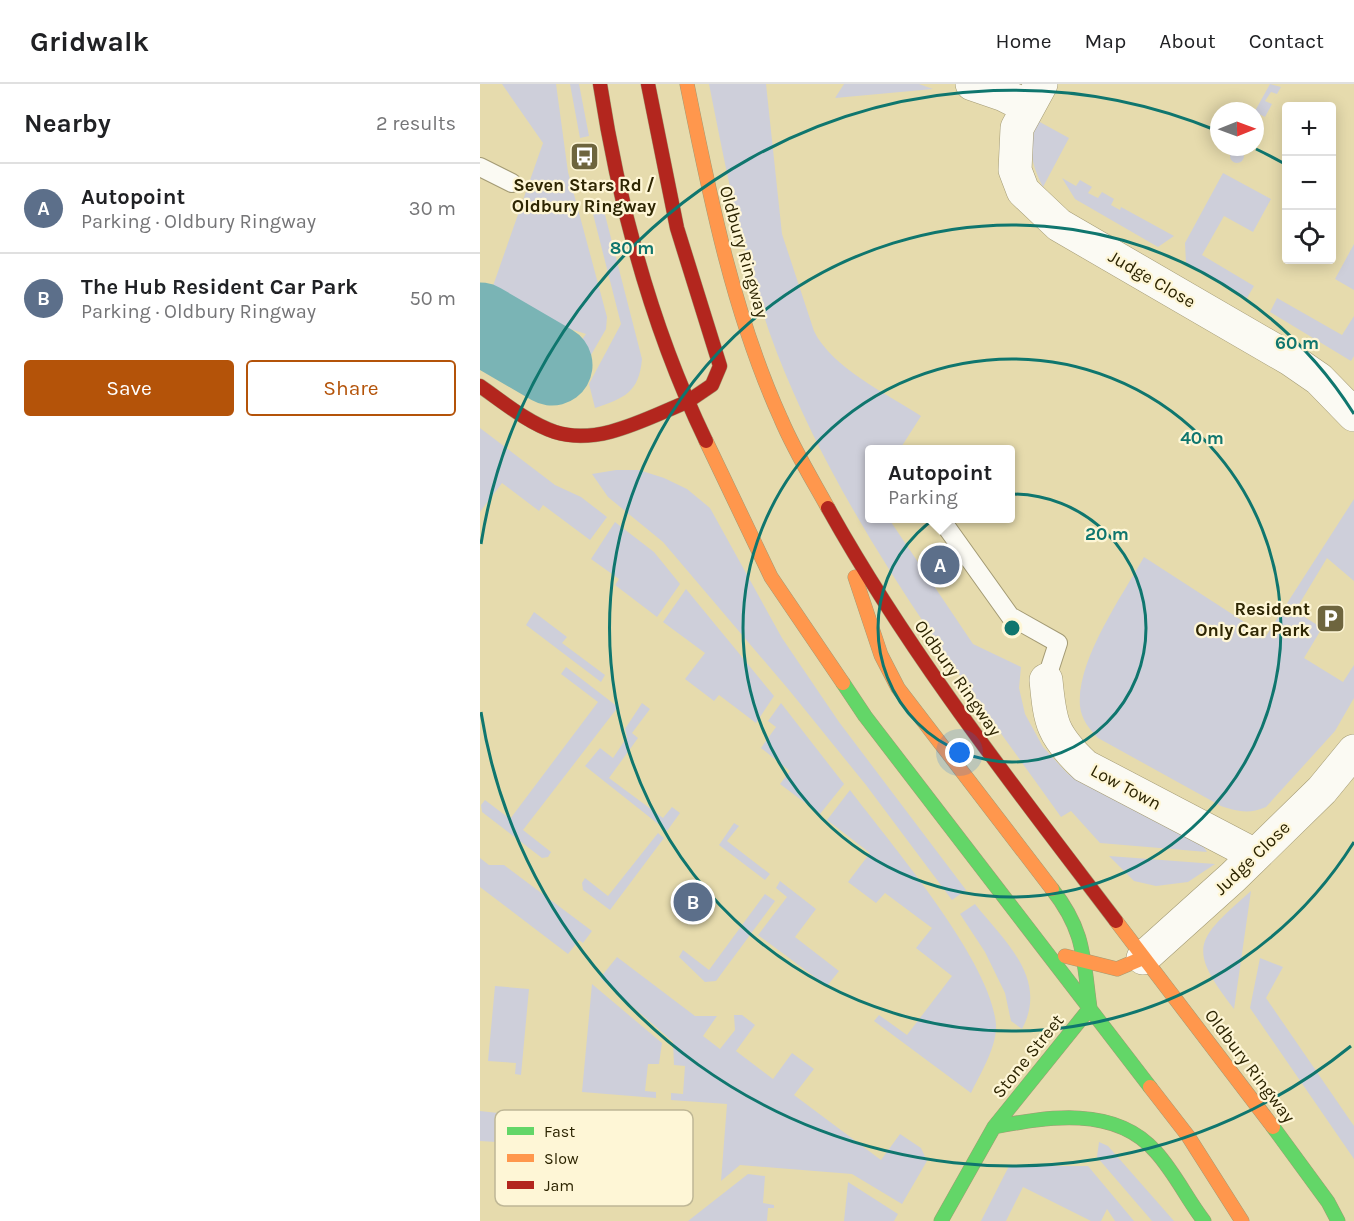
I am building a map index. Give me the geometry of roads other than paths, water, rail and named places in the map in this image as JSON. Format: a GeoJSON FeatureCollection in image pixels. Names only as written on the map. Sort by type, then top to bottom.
{"type":"FeatureCollection","features":[{"type":"Feature","properties":{"kind":"main road"},"geometry":{"type":"LineString","coordinates":[[600,84],[608,135],[644,282],[687,402],[771,577],[865,716],[1188,1136],[1242,1221]]}},
{"type":"Feature","properties":{"kind":"main road"},"geometry":{"type":"LineString","coordinates":[[480,386],[553,432],[575,437],[602,434],[687,402],[712,385],[720,366],[677,228],[648,84]]}},
{"type":"Feature","properties":{"kind":"main road","name":"Oldbury Ringway"},"geometry":{"type":"LineString","coordinates":[[687,84],[706,186],[745,323],[781,419],[843,535],[930,672],[1143,958],[1218,1052],[1328,1202],[1338,1221]]}},
{"type":"Feature","properties":{"kind":"main road"},"geometry":{"type":"LineString","coordinates":[[843,535],[881,655],[898,688],[1066,907],[1081,938],[1086,961],[1090,1008]]}},
{"type":"Feature","properties":{"kind":"main road"},"geometry":{"type":"LineString","coordinates":[[1041,946],[1117,969],[1143,958]]}},
{"type":"Feature","properties":{"kind":"main road","name":"Stone Street"},"geometry":{"type":"LineString","coordinates":[[941,1221],[994,1127],[1090,1008]]}},
{"type":"Feature","properties":{"kind":"main road","name":"Stone Street"},"geometry":{"type":"LineString","coordinates":[[994,1127],[1043,1117],[1088,1116],[1110,1122],[1137,1136],[1156,1151],[1204,1221]]}},
{"type":"Feature","properties":{"kind":"street","name":"Judge Close"},"geometry":{"type":"LineString","coordinates":[[972,84],[1004,94],[1035,96],[1017,128],[1015,170],[1023,191],[1059,225],[1290,359],[1351,403]]}},
{"type":"Feature","properties":{"kind":"street","name":"Low Town"},"geometry":{"type":"LineString","coordinates":[[1046,680],[1049,719],[1063,746],[1085,766],[1255,855]]}},
{"type":"Feature","properties":{"kind":"street","name":"Judge Close"},"geometry":{"type":"LineString","coordinates":[[1143,958],[1322,790],[1354,750]]}},
{"type":"Feature","properties":{"kind":"lane"},"geometry":{"type":"LineString","coordinates":[[480,167],[512,183]]}},
{"type":"Feature","properties":{"kind":"lane"},"geometry":{"type":"LineString","coordinates":[[943,523],[1010,616],[1058,643],[1046,680]]}},
{"type":"Feature","properties":{"kind":"waterway"},"geometry":{"type":"LineString","coordinates":[[480,323],[552,365]]}},
{"type":"Feature","properties":{"kind":"place","name":"Seven Stars Rd / Oldbury Ringway"},"geometry":{"type":"Point","coordinates":[584,156]}},
{"type":"Feature","properties":{"kind":"place","name":"Autopoint"},"geometry":{"type":"Point","coordinates":[940,565]}},
{"type":"Feature","properties":{"kind":"place","name":"Resident Only Car Park"},"geometry":{"type":"Point","coordinates":[1331,619]}},
{"type":"Feature","properties":{"kind":"place","name":"The Hub Resident Car Park"},"geometry":{"type":"Point","coordinates":[693,902]}}]}
